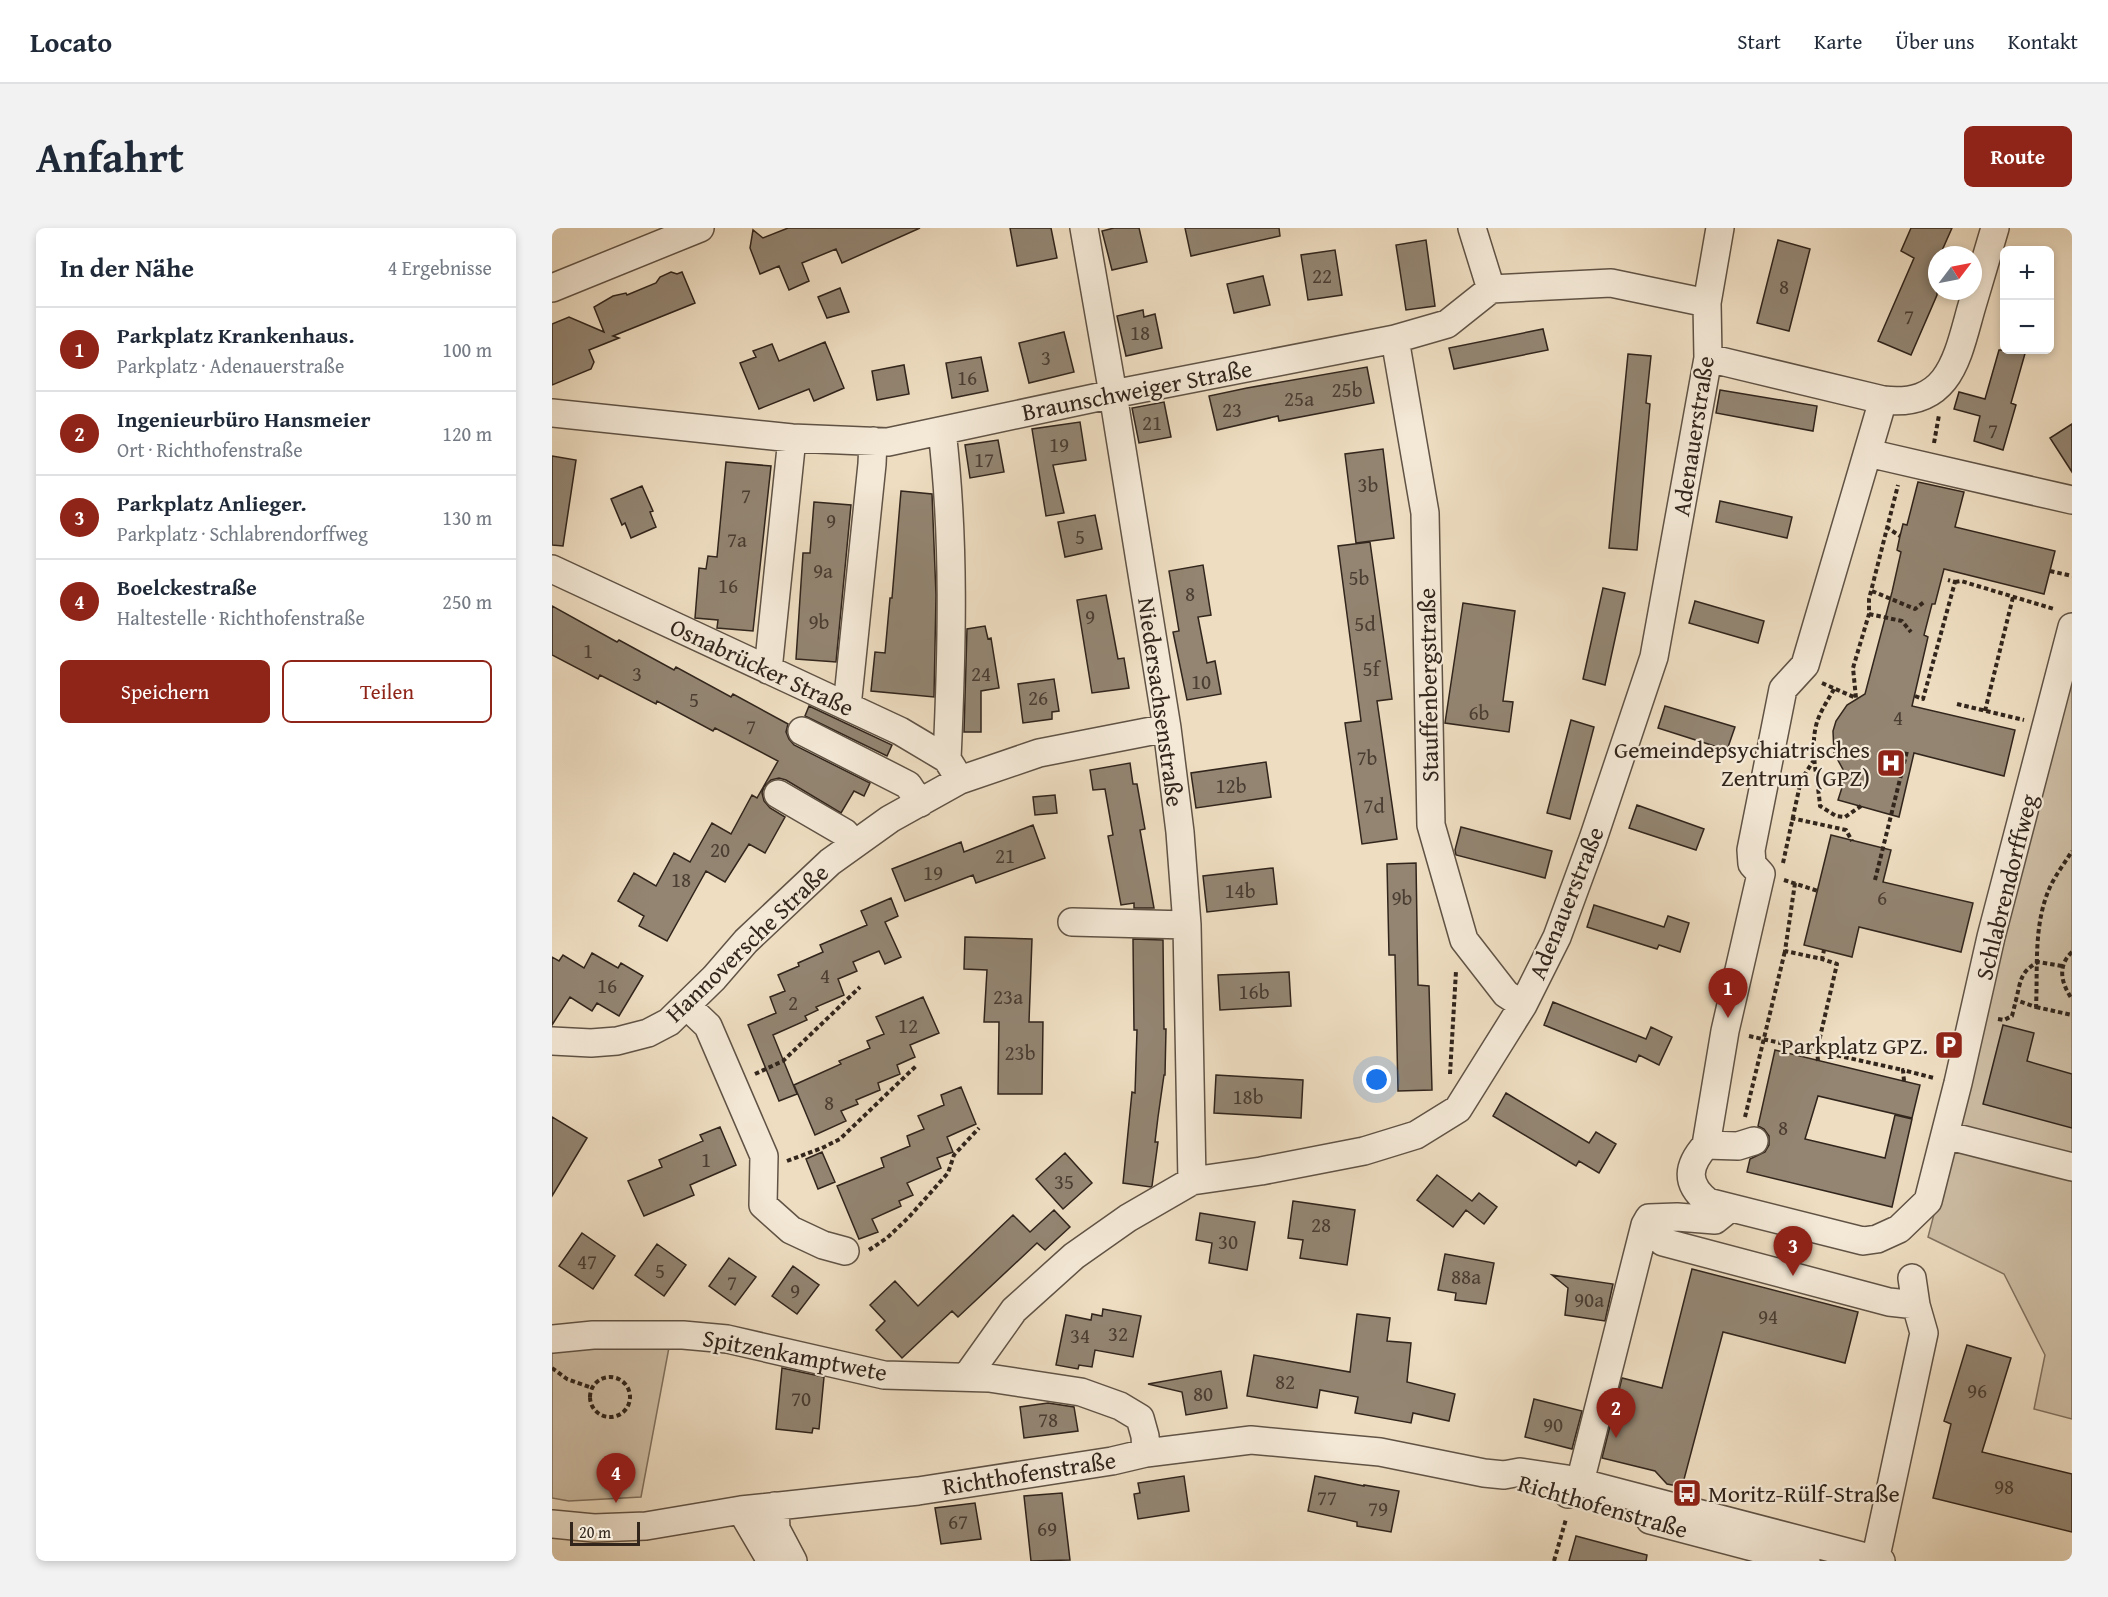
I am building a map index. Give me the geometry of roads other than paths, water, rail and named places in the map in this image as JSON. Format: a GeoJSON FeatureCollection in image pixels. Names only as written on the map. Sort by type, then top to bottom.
{"type":"FeatureCollection","features":[{"type":"Feature","properties":{"kind":"street"},"geometry":{"type":"LineString","coordinates":[[552,288],[700,228]]}},
{"type":"Feature","properties":{"kind":"street","name":"Niedersachsenstraße"},"geometry":{"type":"LineString","coordinates":[[1084,228],[1167,728],[1180,832],[1186,925],[1192,1181]]}},
{"type":"Feature","properties":{"kind":"street"},"geometry":{"type":"LineString","coordinates":[[1472,228],[1491,289],[1611,284],[1707,303]]}},
{"type":"Feature","properties":{"kind":"street","name":"Adenauerstraße"},"geometry":{"type":"LineString","coordinates":[[967,1376],[1014,1310],[1074,1256],[1128,1218],[1192,1181],[1261,1171],[1364,1151],[1416,1135],[1458,1109],[1523,1005],[1557,938],[1654,657],[1708,358],[1707,303],[1720,228]]}},
{"type":"Feature","properties":{"kind":"street"},"geometry":{"type":"LineString","coordinates":[[1708,358],[1883,400],[1900,402],[1913,400],[1940,384],[1955,364],[1995,228]]}},
{"type":"Feature","properties":{"kind":"street","name":"Braunschweiger Straße"},"geometry":{"type":"LineString","coordinates":[[552,413],[792,438],[888,442],[1113,394],[1395,339],[1447,324],[1491,289]]}},
{"type":"Feature","properties":{"kind":"street","name":"Stauffenbergstraße"},"geometry":{"type":"LineString","coordinates":[[1395,339],[1425,513],[1431,825],[1464,940],[1506,994],[1523,1005]]}},
{"type":"Feature","properties":{"kind":"street"},"geometry":{"type":"LineString","coordinates":[[1746,1143],[1706,1145],[1725,1031],[1761,874],[1752,864],[1751,850],[1784,689],[1804,665],[1883,400]]}},
{"type":"Feature","properties":{"kind":"street"},"geometry":{"type":"LineString","coordinates":[[942,431],[947,476],[951,596],[953,770]]}},
{"type":"Feature","properties":{"kind":"street"},"geometry":{"type":"LineString","coordinates":[[768,670],[792,438]]}},
{"type":"Feature","properties":{"kind":"street"},"geometry":{"type":"LineString","coordinates":[[844,705],[848,697],[873,441]]}},
{"type":"Feature","properties":{"kind":"street"},"geometry":{"type":"LineString","coordinates":[[1868,453],[2072,500]]}},
{"type":"Feature","properties":{"kind":"street","name":"Osnabrücker Straße"},"geometry":{"type":"LineString","coordinates":[[552,569],[900,731],[953,770]]}},
{"type":"Feature","properties":{"kind":"street","name":"Schlabrendorffweg"},"geometry":{"type":"LineString","coordinates":[[1706,1145],[1692,1165],[1693,1186],[1708,1202],[1730,1208],[1863,1241],[1877,1239],[1899,1229],[1928,1201],[1991,937],[2048,725],[2067,620]]}},
{"type":"Feature","properties":{"kind":"street","name":"Hannoversche Straße"},"geometry":{"type":"LineString","coordinates":[[552,1041],[591,1043],[617,1041],[648,1034],[669,1022],[687,1006],[746,941],[830,862],[890,819],[920,803],[953,770],[1167,728]]}},
{"type":"Feature","properties":{"kind":"street"},"geometry":{"type":"LineString","coordinates":[[802,731],[908,785],[920,803]]}},
{"type":"Feature","properties":{"kind":"street"},"geometry":{"type":"LineString","coordinates":[[778,794],[845,833],[855,844]]}},
{"type":"Feature","properties":{"kind":"street"},"geometry":{"type":"LineString","coordinates":[[1072,922],[1186,925]]}},
{"type":"Feature","properties":{"kind":"street"},"geometry":{"type":"LineString","coordinates":[[687,1006],[708,1026],[764,1156],[763,1205],[791,1230],[823,1245],[845,1251]]}},
{"type":"Feature","properties":{"kind":"street"},"geometry":{"type":"LineString","coordinates":[[1944,1141],[2072,1167]]}},
{"type":"Feature","properties":{"kind":"street"},"geometry":{"type":"LineString","coordinates":[[1574,1490],[1645,1225],[1649,1218],[1677,1217],[1715,1220],[1730,1208]]}},
{"type":"Feature","properties":{"kind":"street"},"geometry":{"type":"LineString","coordinates":[[1663,1242],[1888,1302],[1916,1305]]}},
{"type":"Feature","properties":{"kind":"street"},"geometry":{"type":"LineString","coordinates":[[1867,1559],[1924,1333],[1916,1305],[1912,1278]]}},
{"type":"Feature","properties":{"kind":"street","name":"Spitzenkamptwete"},"geometry":{"type":"LineString","coordinates":[[552,1339],[593,1335],[683,1335],[727,1340],[884,1375],[967,1376],[1081,1392],[1120,1406],[1140,1418],[1146,1453]]}},
{"type":"Feature","properties":{"kind":"street","name":"Richthofenstraße"},"geometry":{"type":"LineString","coordinates":[[552,1524],[594,1528],[636,1527],[741,1510],[918,1491],[1230,1441],[1263,1440],[1380,1452],[1504,1475],[1520,1472],[1806,1561]]}},
{"type":"Feature","properties":{"kind":"street","name":"Richthofenstraße"},"geometry":{"type":"LineString","coordinates":[[1574,1490],[1867,1559]]}},
{"type":"Feature","properties":{"kind":"street"},"geometry":{"type":"LineString","coordinates":[[775,1506],[776,1528],[793,1561]]}},
{"type":"Feature","properties":{"kind":"street"},"geometry":{"type":"LineString","coordinates":[[741,1510],[771,1561]]}},
{"type":"Feature","properties":{"kind":"place","name":"Gemeindepsychiatrisches Zentrum (GPZ)"},"geometry":{"type":"Point","coordinates":[1891,763]}},
{"type":"Feature","properties":{"kind":"place","name":"Parkplatz Krankenhaus."},"geometry":{"type":"Point","coordinates":[1728,1018]}},
{"type":"Feature","properties":{"kind":"place","name":"Parkplatz GPZ."},"geometry":{"type":"Point","coordinates":[1949,1045]}},
{"type":"Feature","properties":{"kind":"place","name":"Parkplatz Anlieger."},"geometry":{"type":"Point","coordinates":[1793,1276]}},
{"type":"Feature","properties":{"kind":"place","name":"Ingenieurbüro Hansmeier"},"geometry":{"type":"Point","coordinates":[1616,1438]}},
{"type":"Feature","properties":{"kind":"place","name":"Moritz-Rülf-Straße"},"geometry":{"type":"Point","coordinates":[1687,1493]}},
{"type":"Feature","properties":{"kind":"place","name":"Boelckestraße"},"geometry":{"type":"Point","coordinates":[616,1503]}}]}
